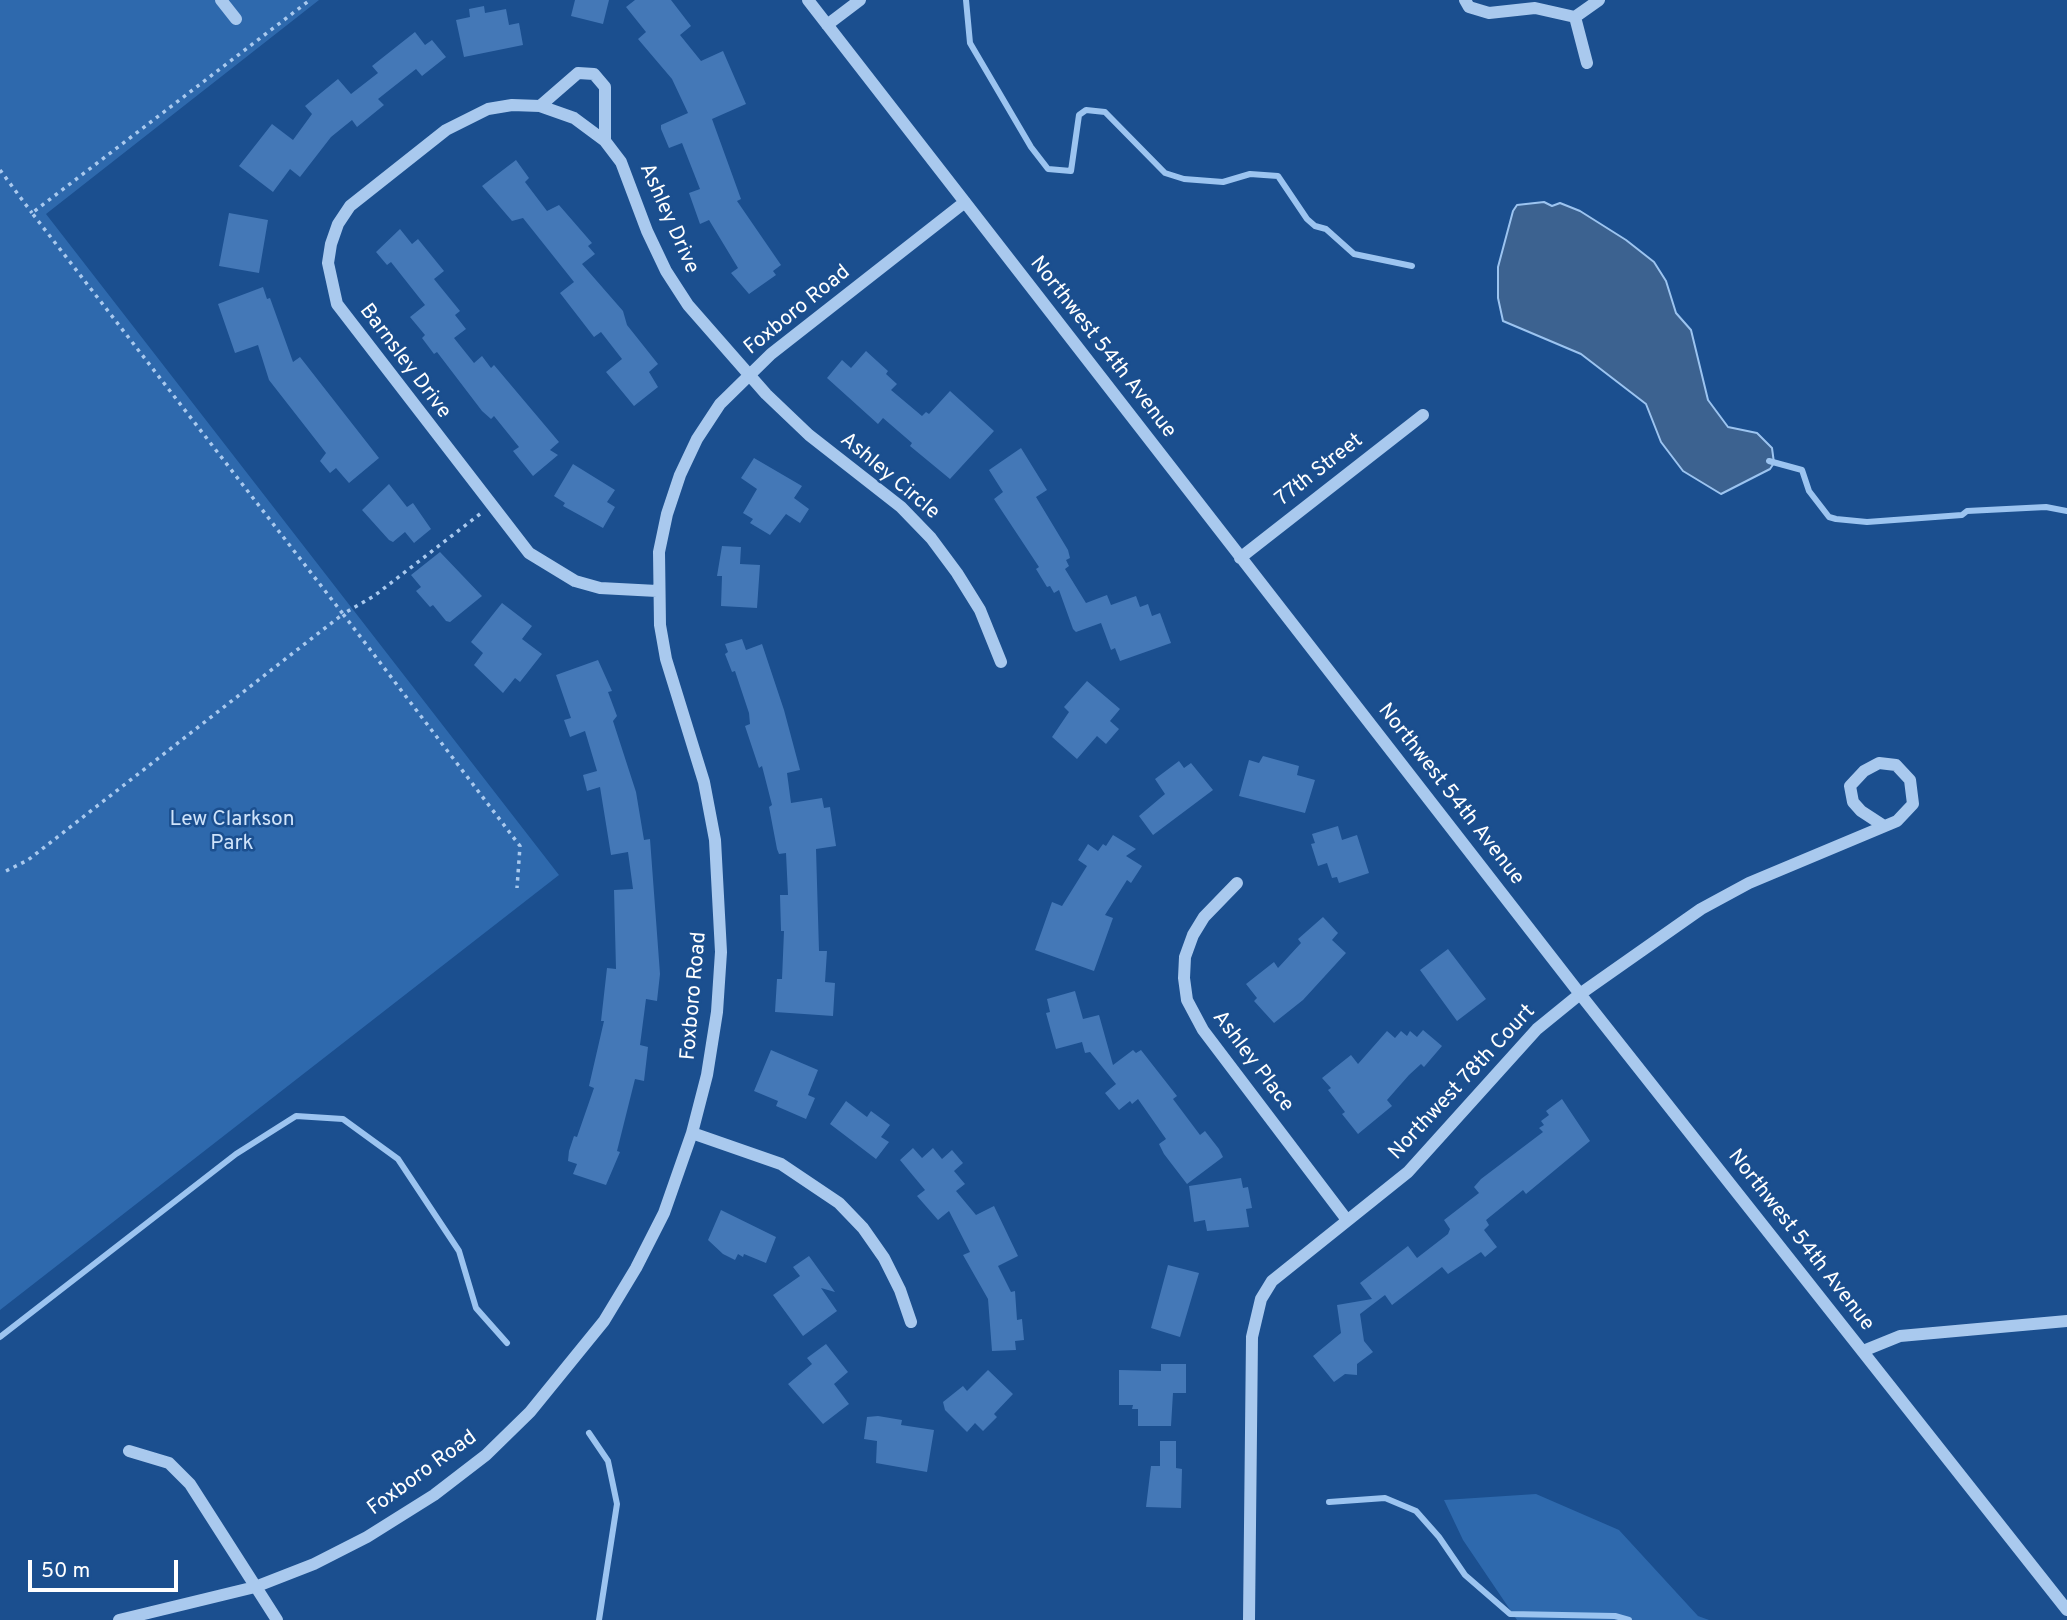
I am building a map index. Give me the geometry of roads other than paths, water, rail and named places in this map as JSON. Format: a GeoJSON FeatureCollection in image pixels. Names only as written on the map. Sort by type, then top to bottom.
{"type":"FeatureCollection","features":[{"type":"Feature","properties":{"kind":"street"},"geometry":{"type":"LineString","coordinates":[[221,0],[236,19]]}},
{"type":"Feature","properties":{"kind":"street","name":"Northwest 54th Avenue"},"geometry":{"type":"LineString","coordinates":[[808,0],[1580,994],[2067,1610]]}},
{"type":"Feature","properties":{"kind":"street"},"geometry":{"type":"LineString","coordinates":[[827,25],[860,0]]}},
{"type":"Feature","properties":{"kind":"street"},"geometry":{"type":"LineString","coordinates":[[1465,0],[1469,7],[1489,13],[1535,8],[1575,17],[1599,0]]}},
{"type":"Feature","properties":{"kind":"street"},"geometry":{"type":"LineString","coordinates":[[1575,17],[1587,63]]}},
{"type":"Feature","properties":{"kind":"street"},"geometry":{"type":"LineString","coordinates":[[540,106],[578,73],[594,74],[605,87],[605,141]]}},
{"type":"Feature","properties":{"kind":"street","name":"Barnsley Drive"},"geometry":{"type":"LineString","coordinates":[[574,118],[540,106],[512,105],[488,109],[446,130],[350,206],[338,224],[328,263],[337,304],[347,322],[529,553],[551,569],[600,588],[657,591]]}},
{"type":"Feature","properties":{"kind":"street","name":"Ashley Drive"},"geometry":{"type":"LineString","coordinates":[[574,118],[605,141],[626,173],[647,231],[666,271],[704,326],[749,376]]}},
{"type":"Feature","properties":{"kind":"street","name":"Foxboro Road"},"geometry":{"type":"LineString","coordinates":[[119,1620],[255,1587],[314,1564],[368,1537],[434,1495],[486,1455],[530,1412],[577,1358],[636,1268],[664,1213],[692,1133],[708,1075],[718,1012],[720,896],[704,782],[666,659],[657,591],[664,527],[680,475],[697,439],[720,404],[771,354],[965,202]]}},
{"type":"Feature","properties":{"kind":"street","name":"Ashley Circle"},"geometry":{"type":"LineString","coordinates":[[749,376],[808,435],[901,507],[931,538],[957,572],[980,610],[1001,662]]}},
{"type":"Feature","properties":{"kind":"street","name":"77th Street"},"geometry":{"type":"LineString","coordinates":[[1240,558],[1423,415]]}},
{"type":"Feature","properties":{"kind":"street","name":"Northwest 78th Court"},"geometry":{"type":"LineString","coordinates":[[1249,1620],[1254,1320],[1261,1298],[1272,1281],[1420,1161],[1536,1029],[1580,994],[1701,909],[1749,883],[1896,821],[1913,804],[1910,780],[1896,765],[1879,763],[1864,771],[1850,786],[1853,802],[1861,811],[1884,826]]}},
{"type":"Feature","properties":{"kind":"street","name":"Ashley Place"},"geometry":{"type":"LineString","coordinates":[[1237,883],[1204,917],[1193,935],[1185,968],[1187,1000],[1203,1030],[1347,1220]]}},
{"type":"Feature","properties":{"kind":"street"},"geometry":{"type":"LineString","coordinates":[[692,1133],[781,1164],[839,1203],[863,1228],[884,1258],[900,1290],[911,1322]]}},
{"type":"Feature","properties":{"kind":"street"},"geometry":{"type":"LineString","coordinates":[[1863,1351],[1900,1336],[2067,1321]]}},
{"type":"Feature","properties":{"kind":"street"},"geometry":{"type":"LineString","coordinates":[[130,1451],[169,1463],[190,1484],[277,1620]]}},
{"type":"Feature","properties":{"kind":"waterway"},"geometry":{"type":"LineString","coordinates":[[966,0],[970,43],[1031,147],[1048,169],[1071,171],[1079,115],[1086,110],[1105,112],[1165,173],[1184,179],[1223,182],[1250,174],[1278,176],[1307,219],[1315,226],[1326,229],[1354,254],[1412,266]]}},
{"type":"Feature","properties":{"kind":"waterway"},"geometry":{"type":"LineString","coordinates":[[1769,461],[1802,470],[1809,491],[1829,517],[1836,519],[1867,522],[1962,515],[1967,511],[2046,507],[2067,511]]}},
{"type":"Feature","properties":{"kind":"waterway"},"geometry":{"type":"LineString","coordinates":[[0,1337],[236,1154],[296,1116],[343,1119],[398,1159],[459,1251],[476,1308],[507,1343]]}},
{"type":"Feature","properties":{"kind":"waterway"},"geometry":{"type":"LineString","coordinates":[[589,1433],[608,1461],[617,1504],[599,1620]]}},
{"type":"Feature","properties":{"kind":"waterway"},"geometry":{"type":"LineString","coordinates":[[1329,1502],[1385,1498],[1416,1511],[1439,1537],[1465,1575],[1510,1614],[1615,1616],[1629,1620]]}},
{"type":"Feature","properties":{"kind":"park label","name":"Lew Clarkson Park"},"geometry":{"type":"Point","coordinates":[232,833]}}]}
